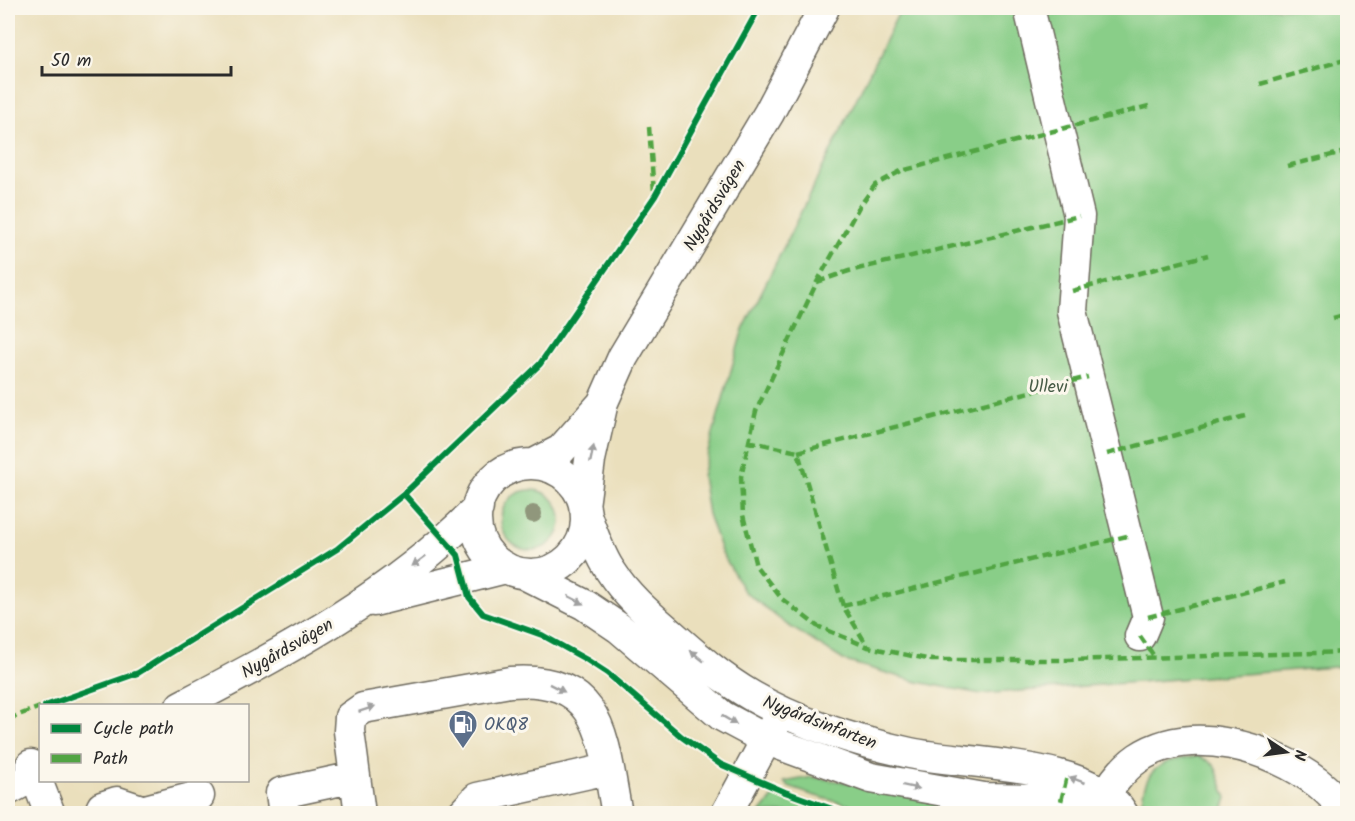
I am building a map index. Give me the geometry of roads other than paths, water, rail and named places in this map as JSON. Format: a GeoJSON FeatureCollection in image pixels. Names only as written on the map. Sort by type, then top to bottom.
{"type":"FeatureCollection","features":[{"type":"Feature","properties":{"kind":"street","name":"Nygårdsvägen"},"geometry":{"type":"LineString","coordinates":[[585,511],[590,460],[603,402],[623,357],[769,113],[824,8]]}},
{"type":"Feature","properties":{"kind":"street"},"geometry":{"type":"LineString","coordinates":[[1029,8],[1079,216],[1072,311],[1148,617],[1140,636]]}},
{"type":"Feature","properties":{"kind":"street","name":"Nygårdsvägen"},"geometry":{"type":"LineString","coordinates":[[534,464],[561,450],[603,402]]}},
{"type":"Feature","properties":{"kind":"street"},"geometry":{"type":"LineString","coordinates":[[534,464],[554,469],[570,480],[585,511],[582,539],[568,559],[547,572],[514,571],[488,552],[482,542],[478,531],[477,508],[485,490],[498,476],[515,467],[534,464]]}},
{"type":"Feature","properties":{"kind":"street","name":"Nygårdsvägen"},"geometry":{"type":"LineString","coordinates":[[183,704],[294,645],[360,605],[446,540],[477,508]]}},
{"type":"Feature","properties":{"kind":"street","name":"Nygårdsinfarten"},"geometry":{"type":"LineString","coordinates":[[585,511],[605,561],[633,600],[717,672],[750,696],[781,711],[858,740],[912,753],[1067,776],[1108,807]]}},
{"type":"Feature","properties":{"kind":"street","name":"Nygårdsvägen"},"geometry":{"type":"LineString","coordinates":[[360,605],[514,571]]}},
{"type":"Feature","properties":{"kind":"street","name":"Nygårdsinfarten"},"geometry":{"type":"LineString","coordinates":[[514,571],[585,605],[619,628],[722,716],[803,756],[871,778],[984,798],[1040,799],[1082,813]]}},
{"type":"Feature","properties":{"kind":"street"},"geometry":{"type":"LineString","coordinates":[[360,813],[349,731],[351,717],[363,708],[510,682],[534,680],[552,684],[580,700],[594,714],[603,740],[617,813]]}},
{"type":"Feature","properties":{"kind":"street"},"geometry":{"type":"LineString","coordinates":[[726,813],[781,711]]}},
{"type":"Feature","properties":{"kind":"street"},"geometry":{"type":"LineString","coordinates":[[1108,807],[1120,773],[1137,759],[1155,748],[1177,743],[1202,742],[1244,748],[1293,767],[1319,784],[1347,811]]}},
{"type":"Feature","properties":{"kind":"street"},"geometry":{"type":"LineString","coordinates":[[462,813],[477,798],[608,769]]}},
{"type":"Feature","properties":{"kind":"street"},"geometry":{"type":"LineString","coordinates":[[8,790],[31,770],[50,813]]}},
{"type":"Feature","properties":{"kind":"street"},"geometry":{"type":"LineString","coordinates":[[284,813],[281,793],[355,777]]}},
{"type":"Feature","properties":{"kind":"street"},"geometry":{"type":"LineString","coordinates":[[99,813],[102,807],[117,802],[136,812],[199,796]]}},
{"type":"Feature","properties":{"kind":"place","name":"OKQ8"},"geometry":{"type":"Point","coordinates":[463,750]}},
{"type":"Feature","properties":{"kind":"park label","name":"Ullevi"},"geometry":{"type":"Point","coordinates":[1048,386]}}]}
